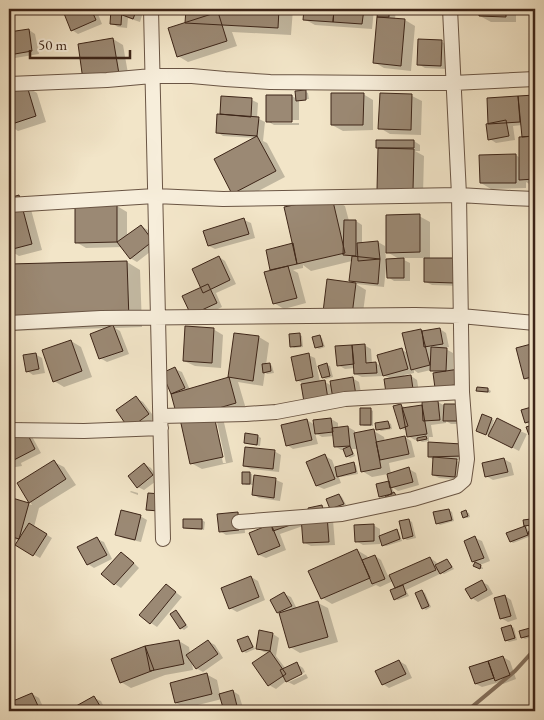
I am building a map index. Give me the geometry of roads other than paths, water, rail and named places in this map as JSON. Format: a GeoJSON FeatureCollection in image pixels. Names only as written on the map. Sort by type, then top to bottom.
{"type":"FeatureCollection","features":[{"type":"Feature","properties":{"kind":"street"},"geometry":{"type":"LineString","coordinates":[[151,9],[163,539]]}},
{"type":"Feature","properties":{"kind":"street"},"geometry":{"type":"LineString","coordinates":[[239,522],[342,514],[413,499],[458,486],[464,480],[467,459],[462,392],[459,195],[450,9]]}},
{"type":"Feature","properties":{"kind":"street"},"geometry":{"type":"LineString","coordinates":[[9,84],[152,76],[192,76],[270,82],[385,83],[535,79]]}},
{"type":"Feature","properties":{"kind":"street"},"geometry":{"type":"LineString","coordinates":[[9,205],[155,196],[223,199],[459,195],[535,198]]}},
{"type":"Feature","properties":{"kind":"street"},"geometry":{"type":"LineString","coordinates":[[9,323],[102,318],[415,315],[461,316],[535,323]]}},
{"type":"Feature","properties":{"kind":"street"},"geometry":{"type":"LineString","coordinates":[[9,430],[84,431],[276,412],[345,399],[462,392]]}},
{"type":"Feature","properties":{"kind":"waterway"},"geometry":{"type":"LineString","coordinates":[[467,711],[515,671],[535,649]]}}]}
